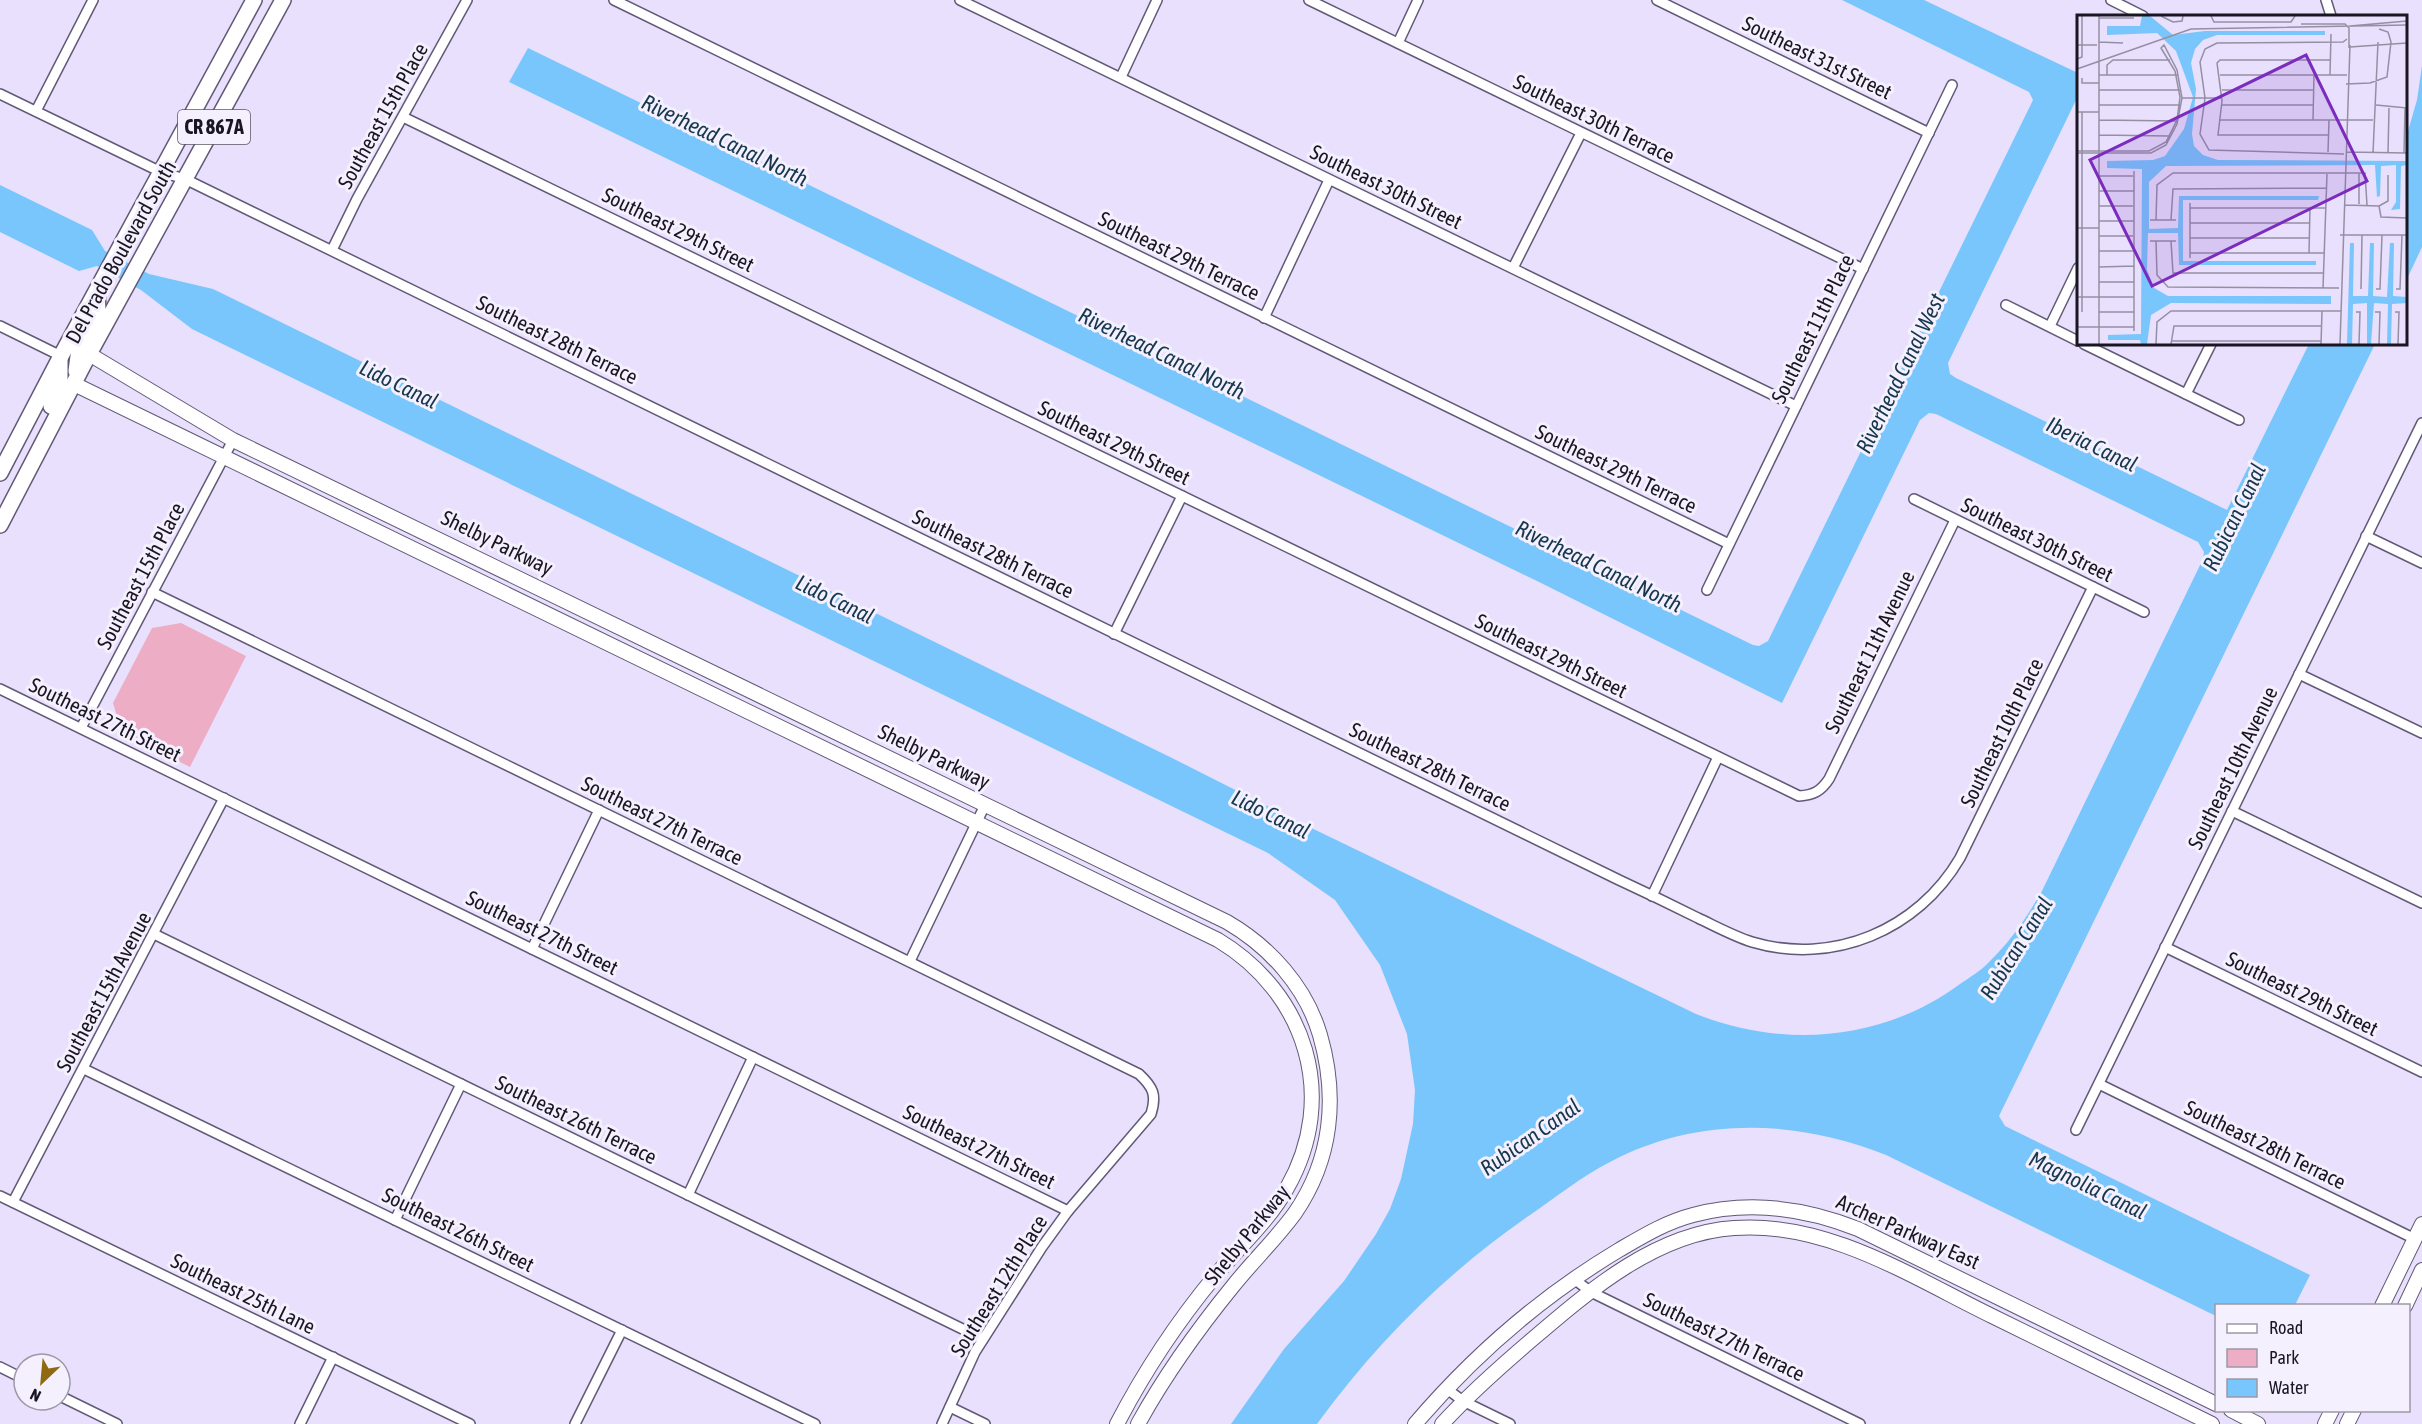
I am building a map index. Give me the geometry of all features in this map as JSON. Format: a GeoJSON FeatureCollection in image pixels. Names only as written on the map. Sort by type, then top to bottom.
{"type":"FeatureCollection","features":[{"type":"Feature","properties":{"kind":"main road","name":"Del Prado Boulevard South"},"geometry":{"type":"LineString","coordinates":[[0,473],[254,0]]}},
{"type":"Feature","properties":{"kind":"main road","name":"Del Prado Boulevard South"},"geometry":{"type":"LineString","coordinates":[[0,525],[89,354],[283,0]]}},
{"type":"Feature","properties":{"kind":"main road"},"geometry":{"type":"LineString","coordinates":[[74,384],[79,349],[98,311],[99,285]]}},
{"type":"Feature","properties":{"kind":"main road"},"geometry":{"type":"LineString","coordinates":[[34,460],[37,434],[60,389],[61,356]]}},
{"type":"Feature","properties":{"kind":"street"},"geometry":{"type":"LineString","coordinates":[[36,111],[93,0]]}},
{"type":"Feature","properties":{"kind":"street","name":"Southeast 15th Place"},"geometry":{"type":"LineString","coordinates":[[332,250],[467,0]]}},
{"type":"Feature","properties":{"kind":"street","name":"Southeast 29th Terrace"},"geometry":{"type":"LineString","coordinates":[[614,0],[1729,544]]}},
{"type":"Feature","properties":{"kind":"street"},"geometry":{"type":"LineString","coordinates":[[637,10],[642,0]]}},
{"type":"Feature","properties":{"kind":"street","name":"Southeast 30th Street"},"geometry":{"type":"LineString","coordinates":[[960,0],[1796,406]]}},
{"type":"Feature","properties":{"kind":"street"},"geometry":{"type":"LineString","coordinates":[[1120,77],[1157,0]]}},
{"type":"Feature","properties":{"kind":"street","name":"Southeast 30th Terrace"},"geometry":{"type":"LineString","coordinates":[[1309,0],[1863,269]]}},
{"type":"Feature","properties":{"kind":"street"},"geometry":{"type":"LineString","coordinates":[[1398,43],[1418,0]]}},
{"type":"Feature","properties":{"kind":"street","name":"Southeast 31st Street"},"geometry":{"type":"LineString","coordinates":[[1657,0],[1929,133]]}},
{"type":"Feature","properties":{"kind":"street"},"geometry":{"type":"LineString","coordinates":[[2111,0],[2141,15]]}},
{"type":"Feature","properties":{"kind":"street","name":"Southeast 11th Place"},"geometry":{"type":"LineString","coordinates":[[1707,590],[1952,85]]}},
{"type":"Feature","properties":{"kind":"street","name":"Southeast 28th Terrace"},"geometry":{"type":"LineString","coordinates":[[0,94],[161,172],[185,179],[332,250],[1114,634],[1652,896],[1752,942],[1782,948],[1813,950],[1857,941],[1891,928],[1916,911],[1937,891]]}},
{"type":"Feature","properties":{"kind":"street","name":"Southeast 29th Street"},"geometry":{"type":"LineString","coordinates":[[403,117],[1799,796],[1811,795]]}},
{"type":"Feature","properties":{"kind":"street"},"geometry":{"type":"LineString","coordinates":[[1513,268],[1581,133]]}},
{"type":"Feature","properties":{"kind":"street"},"geometry":{"type":"LineString","coordinates":[[1264,318],[1329,180]]}},
{"type":"Feature","properties":{"kind":"street"},"geometry":{"type":"LineString","coordinates":[[2050,326],[2077,272]]}},
{"type":"Feature","properties":{"kind":"street"},"geometry":{"type":"LineString","coordinates":[[2006,305],[2077,340]]}},
{"type":"Feature","properties":{"kind":"street"},"geometry":{"type":"LineString","coordinates":[[0,326],[61,356]]}},
{"type":"Feature","properties":{"kind":"street"},"geometry":{"type":"LineString","coordinates":[[2086,345],[2239,420]]}},
{"type":"Feature","properties":{"kind":"street"},"geometry":{"type":"LineString","coordinates":[[2186,394],[2210,345]]}},
{"type":"Feature","properties":{"kind":"street","name":"Shelby Parkway"},"geometry":{"type":"LineString","coordinates":[[89,354],[233,440],[1227,922],[1254,939],[1275,959],[1293,980],[1307,1004],[1318,1030],[1329,1072],[1331,1101],[1329,1130],[1317,1173],[1304,1199],[1282,1229],[1207,1318],[1174,1365],[1138,1424]]}},
{"type":"Feature","properties":{"kind":"street","name":"Shelby Parkway"},"geometry":{"type":"LineString","coordinates":[[74,384],[1218,940],[1256,968],[1277,992],[1293,1018],[1304,1045],[1310,1072],[1312,1100],[1309,1128],[1301,1159],[1268,1217],[1220,1270],[1184,1316],[1149,1367],[1117,1424]]}},
{"type":"Feature","properties":{"kind":"street","name":"Southeast 10th Avenue"},"geometry":{"type":"LineString","coordinates":[[2076,1130],[2422,423]]}},
{"type":"Feature","properties":{"kind":"street","name":"Southeast 15th Place"},"geometry":{"type":"LineString","coordinates":[[81,728],[233,440]]}},
{"type":"Feature","properties":{"kind":"street"},"geometry":{"type":"LineString","coordinates":[[1114,634],[1182,496]]}},
{"type":"Feature","properties":{"kind":"street","name":"Southeast 30th Street"},"geometry":{"type":"LineString","coordinates":[[1914,499],[2144,612]]}},
{"type":"Feature","properties":{"kind":"street","name":"Southeast 11th Avenue"},"geometry":{"type":"LineString","coordinates":[[1811,795],[1822,789],[1829,779],[1955,520]]}},
{"type":"Feature","properties":{"kind":"street"},"geometry":{"type":"LineString","coordinates":[[2366,536],[2422,563]]}},
{"type":"Feature","properties":{"kind":"street","name":"Southeast 10th Place"},"geometry":{"type":"LineString","coordinates":[[1937,891],[1960,858],[2093,587]]}},
{"type":"Feature","properties":{"kind":"street","name":"Southeast 27th Terrace"},"geometry":{"type":"LineString","coordinates":[[152,592],[1139,1074],[1152,1087]]}},
{"type":"Feature","properties":{"kind":"street"},"geometry":{"type":"LineString","coordinates":[[2299,674],[2422,733]]}},
{"type":"Feature","properties":{"kind":"street","name":"Southeast 27th Street"},"geometry":{"type":"LineString","coordinates":[[0,688],[1068,1211]]}},
{"type":"Feature","properties":{"kind":"street"},"geometry":{"type":"LineString","coordinates":[[1652,896],[1719,757]]}},
{"type":"Feature","properties":{"kind":"street","name":"Southeast 15th Avenue"},"geometry":{"type":"LineString","coordinates":[[13,1202],[224,798]]}},
{"type":"Feature","properties":{"kind":"street"},"geometry":{"type":"LineString","coordinates":[[909,961],[985,805]]}},
{"type":"Feature","properties":{"kind":"street"},"geometry":{"type":"LineString","coordinates":[[532,949],[599,810]]}},
{"type":"Feature","properties":{"kind":"street"},"geometry":{"type":"LineString","coordinates":[[2232,811],[2422,903]]}},
{"type":"Feature","properties":{"kind":"street"},"geometry":{"type":"LineString","coordinates":[[1218,940],[1227,922]]}},
{"type":"Feature","properties":{"kind":"street","name":"Southeast 26th Terrace"},"geometry":{"type":"LineString","coordinates":[[154,934],[983,1339]]}},
{"type":"Feature","properties":{"kind":"street","name":"Southeast 29th Street"},"geometry":{"type":"LineString","coordinates":[[2165,947],[2422,1072]]}},
{"type":"Feature","properties":{"kind":"street"},"geometry":{"type":"LineString","coordinates":[[688,1195],[753,1057]]}},
{"type":"Feature","properties":{"kind":"street","name":"Southeast 26th Street"},"geometry":{"type":"LineString","coordinates":[[84,1069],[815,1424]]}},
{"type":"Feature","properties":{"kind":"street"},"geometry":{"type":"LineString","coordinates":[[395,1220],[461,1084]]}},
{"type":"Feature","properties":{"kind":"street","name":"Southeast 28th Terrace"},"geometry":{"type":"LineString","coordinates":[[2098,1084],[2415,1239]]}},
{"type":"Feature","properties":{"kind":"street","name":"Southeast 12th Place"},"geometry":{"type":"LineString","coordinates":[[942,1424],[963,1375],[983,1339],[1068,1211],[1151,1114],[1155,1101],[1152,1087]]}},
{"type":"Feature","properties":{"kind":"street","name":"Southeast 25th Lane"},"geometry":{"type":"LineString","coordinates":[[0,1196],[470,1424]]}},
{"type":"Feature","properties":{"kind":"street","name":"Archer Parkway East"},"geometry":{"type":"LineString","coordinates":[[1415,1424],[1447,1389],[1508,1330],[1574,1279],[1647,1233],[1693,1215],[1744,1207],[1781,1208],[1809,1212],[1837,1221],[1879,1239],[2215,1403]]}},
{"type":"Feature","properties":{"kind":"street"},"geometry":{"type":"LineString","coordinates":[[2382,1304],[2422,1224]]}},
{"type":"Feature","properties":{"kind":"street","name":"Archer Parkway East"},"geometry":{"type":"LineString","coordinates":[[1442,1424],[1496,1370],[1591,1292],[1643,1257],[1672,1243],[1702,1233],[1734,1228],[1768,1227],[1802,1232],[1864,1254],[2212,1424]]}},
{"type":"Feature","properties":{"kind":"street"},"geometry":{"type":"LineString","coordinates":[[2405,1304],[2422,1270]]}},
{"type":"Feature","properties":{"kind":"street","name":"Southeast 27th Terrace"},"geometry":{"type":"LineString","coordinates":[[1574,1279],[1591,1292],[1860,1424]]}},
{"type":"Feature","properties":{"kind":"street"},"geometry":{"type":"LineString","coordinates":[[575,1424],[622,1330]]}},
{"type":"Feature","properties":{"kind":"street"},"geometry":{"type":"LineString","coordinates":[[300,1424],[333,1357]]}},
{"type":"Feature","properties":{"kind":"street"},"geometry":{"type":"LineString","coordinates":[[1447,1389],[1463,1401],[1510,1424]]}},
{"type":"Feature","properties":{"kind":"street"},"geometry":{"type":"LineString","coordinates":[[72,1402],[117,1424]]}},
{"type":"Feature","properties":{"kind":"street"},"geometry":{"type":"LineString","coordinates":[[950,1407],[985,1424]]}},
{"type":"Feature","properties":{"kind":"street"},"geometry":{"type":"LineString","coordinates":[[2235,1412],[2258,1424]]}},
{"type":"Feature","properties":{"kind":"green space"},"geometry":{"type":"Polygon","coordinates":[[[181,623],[246,656],[190,767],[122,733],[113,703],[152,628],[181,623]]]}},
{"type":"Feature","properties":{"kind":"water"},"geometry":{"type":"Polygon","coordinates":[[[1842,0],[1924,0],[2077,73],[2077,98],[1948,363],[1950,374],[2227,510],[2309,345],[2375,345],[1999,1116],[2005,1126],[2310,1275],[2296,1304],[2215,1304],[2215,1316],[1886,1155],[1817,1134],[1782,1129],[1712,1130],[1677,1136],[1643,1147],[1610,1162],[1499,1237],[1414,1310],[1364,1365],[1317,1424],[1231,1424],[1284,1349],[1344,1281],[1390,1209],[1401,1179],[1413,1124],[1415,1090],[1407,1034],[1380,965],[1335,900],[1268,853],[192,329],[141,290],[97,266],[79,271],[0,232],[0,185],[92,230],[105,251],[149,274],[213,289],[1299,822],[1696,1014],[1729,1025],[1764,1032],[1798,1035],[1832,1034],[1866,1028],[1899,1018],[1930,1003],[1982,968],[2004,946],[2030,912],[2203,559],[2204,552],[2198,542],[1936,414],[1929,413],[1920,420],[1782,703],[1535,580],[509,82],[528,48],[1759,646],[1768,641],[2033,100],[2029,92],[1842,0]]]}},
{"type":"Feature","properties":{"kind":"water"},"geometry":{"type":"Polygon","coordinates":[[[2422,66],[2422,247],[2407,279],[2407,135],[2417,100],[2422,66]]]}},
{"type":"Feature","properties":{"kind":"water label","name":"Riverhead Canal North"},"geometry":{"type":"Point","coordinates":[725,140]}},
{"type":"Feature","properties":{"kind":"water label","name":"Riverhead Canal North"},"geometry":{"type":"Point","coordinates":[1162,353]}},
{"type":"Feature","properties":{"kind":"water label","name":"Riverhead Canal West"},"geometry":{"type":"Point","coordinates":[1900,373]}},
{"type":"Feature","properties":{"kind":"water label","name":"Lido Canal"},"geometry":{"type":"Point","coordinates":[399,384]}},
{"type":"Feature","properties":{"kind":"water label","name":"Iberia Canal"},"geometry":{"type":"Point","coordinates":[2092,444]}},
{"type":"Feature","properties":{"kind":"water label","name":"Rubican Canal"},"geometry":{"type":"Point","coordinates":[2234,517]}},
{"type":"Feature","properties":{"kind":"water label","name":"Riverhead Canal North"},"geometry":{"type":"Point","coordinates":[1599,566]}},
{"type":"Feature","properties":{"kind":"water label","name":"Lido Canal"},"geometry":{"type":"Point","coordinates":[835,599]}},
{"type":"Feature","properties":{"kind":"water label","name":"Lido Canal"},"geometry":{"type":"Point","coordinates":[1271,814]}},
{"type":"Feature","properties":{"kind":"water label","name":"Rubican Canal"},"geometry":{"type":"Point","coordinates":[2016,948]}},
{"type":"Feature","properties":{"kind":"water label","name":"Rubican Canal"},"geometry":{"type":"Point","coordinates":[1530,1137]}},
{"type":"Feature","properties":{"kind":"water label","name":"Magnolia Canal"},"geometry":{"type":"Point","coordinates":[2088,1185]}}]}
